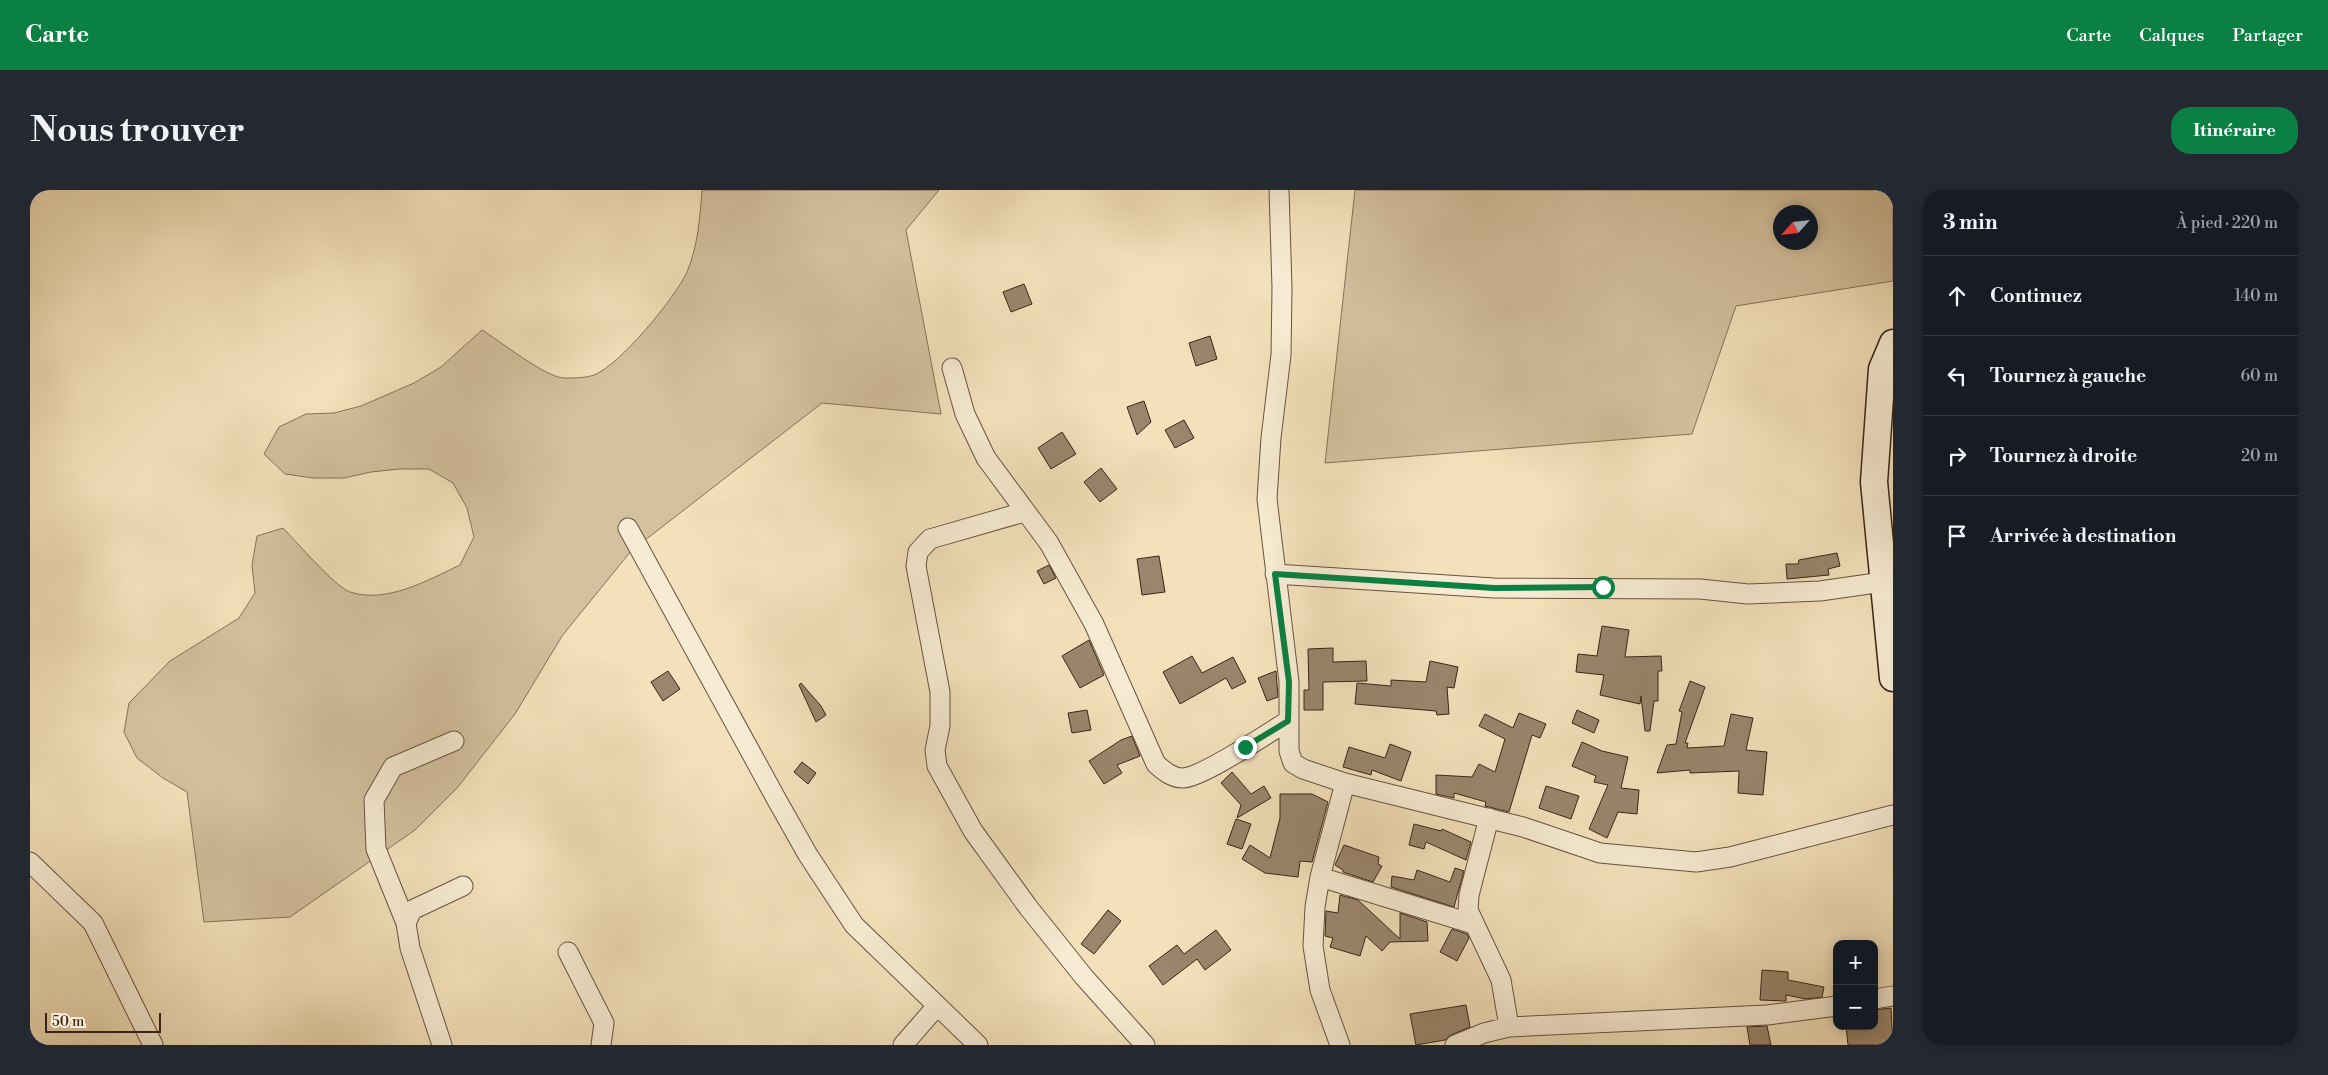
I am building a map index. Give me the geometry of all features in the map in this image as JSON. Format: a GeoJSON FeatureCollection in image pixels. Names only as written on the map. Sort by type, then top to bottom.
{"type":"FeatureCollection","features":[{"type":"Feature","properties":{"kind":"street"},"geometry":{"type":"LineString","coordinates":[[1279,190],[1282,288],[1281,355],[1271,438],[1267,498],[1289,682],[1289,751],[1293,763],[1302,769],[1345,783],[1523,827],[1600,853],[1696,862],[1730,857],[1893,815]]}},
{"type":"Feature","properties":{"kind":"street"},"geometry":{"type":"LineString","coordinates":[[1893,343],[1882,369],[1874,482],[1893,678]]}},
{"type":"Feature","properties":{"kind":"street"},"geometry":{"type":"LineString","coordinates":[[952,368],[965,414],[986,458],[1049,544],[1094,624],[1156,764],[1167,774],[1183,778],[1201,773],[1288,721]]}},
{"type":"Feature","properties":{"kind":"street"},"geometry":{"type":"LineString","coordinates":[[1024,512],[930,539],[918,552],[916,566],[940,692],[940,726],[935,750],[937,766],[973,831],[1028,907],[1084,977],[1145,1045]]}},
{"type":"Feature","properties":{"kind":"street"},"geometry":{"type":"LineString","coordinates":[[628,528],[808,855],[854,925],[978,1045]]}},
{"type":"Feature","properties":{"kind":"street"},"geometry":{"type":"LineString","coordinates":[[1275,574],[1494,588],[1680,588],[1748,594],[1820,591],[1884,582]]}},
{"type":"Feature","properties":{"kind":"street"},"geometry":{"type":"LineString","coordinates":[[442,1045],[410,948],[406,923],[376,849],[374,800],[393,768],[454,741]]}},
{"type":"Feature","properties":{"kind":"street"},"geometry":{"type":"LineString","coordinates":[[1340,1045],[1320,990],[1312,946],[1315,906],[1320,878],[1345,783]]}},
{"type":"Feature","properties":{"kind":"street"},"geometry":{"type":"LineString","coordinates":[[1489,818],[1469,895],[1468,910],[1500,980],[1509,1027]]}},
{"type":"Feature","properties":{"kind":"street"},"geometry":{"type":"LineString","coordinates":[[30,862],[94,923],[153,1045]]}},
{"type":"Feature","properties":{"kind":"street"},"geometry":{"type":"LineString","coordinates":[[1320,878],[1473,924]]}},
{"type":"Feature","properties":{"kind":"street"},"geometry":{"type":"LineString","coordinates":[[406,923],[412,910],[463,886]]}},
{"type":"Feature","properties":{"kind":"street"},"geometry":{"type":"LineString","coordinates":[[568,952],[604,1023],[601,1045]]}},
{"type":"Feature","properties":{"kind":"street"},"geometry":{"type":"LineString","coordinates":[[1878,998],[1893,996]]}},
{"type":"Feature","properties":{"kind":"street"},"geometry":{"type":"LineString","coordinates":[[903,1045],[937,1006]]}},
{"type":"Feature","properties":{"kind":"street"},"geometry":{"type":"LineString","coordinates":[[1455,1045],[1484,1033],[1509,1027],[1767,1015],[1833,1007]]}},
{"type":"Feature","properties":{"kind":"shaded area"},"geometry":{"type":"Polygon","coordinates":[[[702,190],[939,190],[906,230],[941,414],[822,403],[631,551],[562,636],[515,714],[457,788],[415,830],[290,917],[204,922],[187,792],[163,778],[137,758],[124,732],[129,703],[170,661],[239,618],[255,593],[252,565],[257,536],[283,528],[343,588],[350,592],[364,595],[393,593],[407,589],[460,565],[474,537],[467,508],[453,483],[429,469],[399,469],[371,472],[344,478],[313,478],[285,474],[264,454],[279,427],[306,414],[334,413],[361,406],[414,383],[441,367],[482,330],[534,365],[556,376],[564,378],[587,377],[605,369],[646,330],[671,298],[687,272],[696,242],[702,190]]]}},
{"type":"Feature","properties":{"kind":"shaded area"},"geometry":{"type":"Polygon","coordinates":[[[1355,190],[1893,190],[1893,281],[1736,306],[1692,434],[1325,463],[1355,190]]]}},
{"type":"Feature","properties":{"kind":"building"},"geometry":{"type":"Polygon","coordinates":[[[1024,284],[1032,304],[1011,312],[1003,292],[1024,284]]]}},
{"type":"Feature","properties":{"kind":"building"},"geometry":{"type":"Polygon","coordinates":[[[1210,336],[1217,359],[1196,366],[1189,343],[1210,336]]]}},
{"type":"Feature","properties":{"kind":"building"},"geometry":{"type":"Polygon","coordinates":[[[1144,401],[1151,422],[1137,435],[1127,407],[1144,401]]]}},
{"type":"Feature","properties":{"kind":"building"},"geometry":{"type":"Polygon","coordinates":[[[1184,420],[1194,438],[1175,448],[1165,430],[1184,420]]]}},
{"type":"Feature","properties":{"kind":"building"},"geometry":{"type":"Polygon","coordinates":[[[1062,432],[1076,454],[1051,469],[1038,448],[1062,432]]]}},
{"type":"Feature","properties":{"kind":"building"},"geometry":{"type":"Polygon","coordinates":[[[1101,468],[1117,489],[1100,502],[1084,482],[1101,468]]]}},
{"type":"Feature","properties":{"kind":"building"},"geometry":{"type":"Polygon","coordinates":[[[1837,553],[1840,566],[1828,569],[1829,575],[1787,579],[1786,564],[1798,564],[1799,560],[1837,553]]]}},
{"type":"Feature","properties":{"kind":"building"},"geometry":{"type":"Polygon","coordinates":[[[1159,556],[1165,592],[1142,595],[1137,559],[1159,556]]]}},
{"type":"Feature","properties":{"kind":"building"},"geometry":{"type":"Polygon","coordinates":[[[1049,565],[1056,578],[1044,584],[1037,571],[1049,565]]]}},
{"type":"Feature","properties":{"kind":"building"},"geometry":{"type":"Polygon","coordinates":[[[1602,626],[1629,630],[1625,657],[1661,656],[1662,671],[1658,671],[1658,701],[1654,701],[1650,731],[1645,731],[1641,696],[1640,704],[1600,695],[1604,675],[1576,672],[1578,654],[1597,656],[1602,626]]]}},
{"type":"Feature","properties":{"kind":"building"},"geometry":{"type":"Polygon","coordinates":[[[1089,640],[1104,675],[1080,688],[1062,656],[1089,640]]]}},
{"type":"Feature","properties":{"kind":"building"},"geometry":{"type":"Polygon","coordinates":[[[1333,648],[1333,662],[1366,661],[1367,681],[1323,682],[1323,710],[1304,710],[1304,690],[1309,690],[1308,649],[1333,648]]]}},
{"type":"Feature","properties":{"kind":"building"},"geometry":{"type":"Polygon","coordinates":[[[1192,656],[1202,673],[1233,657],[1246,682],[1232,689],[1226,678],[1180,704],[1163,672],[1192,656]]]}},
{"type":"Feature","properties":{"kind":"building"},"geometry":{"type":"Polygon","coordinates":[[[1430,661],[1458,667],[1454,688],[1447,687],[1449,714],[1437,715],[1436,711],[1355,704],[1357,683],[1391,686],[1391,680],[1426,682],[1430,661]]]}},
{"type":"Feature","properties":{"kind":"building"},"geometry":{"type":"Polygon","coordinates":[[[668,671],[680,689],[663,701],[651,682],[668,671]]]}},
{"type":"Feature","properties":{"kind":"building"},"geometry":{"type":"Polygon","coordinates":[[[1276,671],[1278,697],[1267,701],[1258,678],[1276,671]]]}},
{"type":"Feature","properties":{"kind":"building"},"geometry":{"type":"Polygon","coordinates":[[[1690,681],[1705,687],[1685,743],[1688,743],[1687,748],[1724,746],[1731,714],[1753,718],[1746,750],[1767,752],[1763,795],[1738,793],[1739,771],[1690,773],[1690,770],[1657,773],[1667,745],[1676,744],[1682,712],[1679,711],[1690,681]]]}},
{"type":"Feature","properties":{"kind":"building"},"geometry":{"type":"Polygon","coordinates":[[[801,683],[821,706],[826,715],[816,722],[799,685],[801,683]]]}},
{"type":"Feature","properties":{"kind":"building"},"geometry":{"type":"Polygon","coordinates":[[[1087,710],[1091,730],[1072,733],[1068,713],[1087,710]]]}},
{"type":"Feature","properties":{"kind":"building"},"geometry":{"type":"Polygon","coordinates":[[[1577,710],[1599,720],[1594,733],[1572,723],[1577,710]]]}},
{"type":"Feature","properties":{"kind":"building"},"geometry":{"type":"Polygon","coordinates":[[[1519,713],[1546,724],[1540,738],[1532,735],[1509,812],[1485,806],[1486,802],[1454,793],[1454,798],[1436,794],[1436,775],[1472,777],[1479,764],[1495,772],[1505,739],[1479,726],[1485,714],[1513,728],[1519,713]]]}},
{"type":"Feature","properties":{"kind":"building"},"geometry":{"type":"Polygon","coordinates":[[[1132,736],[1140,756],[1117,765],[1122,773],[1104,784],[1089,761],[1121,740],[1132,736]]]}},
{"type":"Feature","properties":{"kind":"building"},"geometry":{"type":"Polygon","coordinates":[[[1582,742],[1602,751],[1628,757],[1621,788],[1639,790],[1637,814],[1618,812],[1607,838],[1589,829],[1608,785],[1594,782],[1596,776],[1572,766],[1582,742]]]}},
{"type":"Feature","properties":{"kind":"building"},"geometry":{"type":"Polygon","coordinates":[[[1390,744],[1411,752],[1401,781],[1372,770],[1371,775],[1343,767],[1349,747],[1385,758],[1390,744]]]}},
{"type":"Feature","properties":{"kind":"building"},"geometry":{"type":"Polygon","coordinates":[[[802,762],[816,773],[808,784],[794,772],[802,762]]]}},
{"type":"Feature","properties":{"kind":"building"},"geometry":{"type":"Polygon","coordinates":[[[1232,772],[1251,794],[1264,786],[1271,798],[1237,818],[1241,805],[1221,783],[1232,772]]]}},
{"type":"Feature","properties":{"kind":"building"},"geometry":{"type":"Polygon","coordinates":[[[1546,786],[1579,796],[1571,819],[1539,808],[1546,786]]]}},
{"type":"Feature","properties":{"kind":"building"},"geometry":{"type":"Polygon","coordinates":[[[1280,794],[1312,794],[1328,802],[1312,862],[1300,861],[1298,877],[1265,873],[1242,859],[1250,845],[1270,858],[1280,818],[1280,794]]]}},
{"type":"Feature","properties":{"kind":"building"},"geometry":{"type":"Polygon","coordinates":[[[1236,819],[1251,824],[1242,849],[1227,844],[1236,819]]]}},
{"type":"Feature","properties":{"kind":"building"},"geometry":{"type":"Polygon","coordinates":[[[1414,824],[1441,831],[1442,829],[1471,842],[1466,860],[1426,842],[1424,849],[1409,845],[1414,824]]]}},
{"type":"Feature","properties":{"kind":"building"},"geometry":{"type":"Polygon","coordinates":[[[1344,845],[1379,857],[1378,864],[1382,866],[1373,882],[1343,872],[1343,870],[1335,865],[1344,845]]]}},
{"type":"Feature","properties":{"kind":"building"},"geometry":{"type":"Polygon","coordinates":[[[1455,868],[1464,871],[1454,907],[1391,887],[1392,876],[1414,880],[1417,870],[1450,882],[1455,868]]]}},
{"type":"Feature","properties":{"kind":"building"},"geometry":{"type":"Polygon","coordinates":[[[1340,895],[1358,900],[1400,939],[1400,913],[1427,922],[1428,941],[1390,942],[1382,951],[1366,936],[1360,956],[1330,947],[1333,938],[1325,936],[1326,911],[1338,913],[1340,895]]]}},
{"type":"Feature","properties":{"kind":"building"},"geometry":{"type":"Polygon","coordinates":[[[1108,910],[1121,921],[1094,954],[1081,944],[1108,910]]]}},
{"type":"Feature","properties":{"kind":"building"},"geometry":{"type":"Polygon","coordinates":[[[1452,929],[1467,934],[1469,938],[1457,961],[1440,952],[1452,929]]]}},
{"type":"Feature","properties":{"kind":"building"},"geometry":{"type":"Polygon","coordinates":[[[1216,930],[1231,950],[1205,970],[1197,959],[1163,985],[1149,966],[1177,945],[1184,954],[1216,930]]]}},
{"type":"Feature","properties":{"kind":"building"},"geometry":{"type":"Polygon","coordinates":[[[1762,970],[1788,972],[1788,980],[1824,987],[1822,997],[1806,999],[1786,995],[1786,1001],[1760,1000],[1762,970]]]}},
{"type":"Feature","properties":{"kind":"building"},"geometry":{"type":"Polygon","coordinates":[[[1466,1005],[1470,1027],[1451,1035],[1445,1040],[1416,1045],[1410,1014],[1466,1005]]]}},
{"type":"Feature","properties":{"kind":"building"},"geometry":{"type":"Polygon","coordinates":[[[1891,1008],[1893,1045],[1848,1045],[1846,1030],[1878,1030],[1878,1010],[1891,1008]]]}},
{"type":"Feature","properties":{"kind":"building"},"geometry":{"type":"Polygon","coordinates":[[[1767,1026],[1771,1045],[1750,1045],[1747,1027],[1767,1026]]]}},
{"type":"Feature","properties":{"kind":"route"},"geometry":{"type":"LineString","coordinates":[[1245,747],[1288,721],[1289,682],[1275,574],[1494,588],[1603,587]]}}]}
